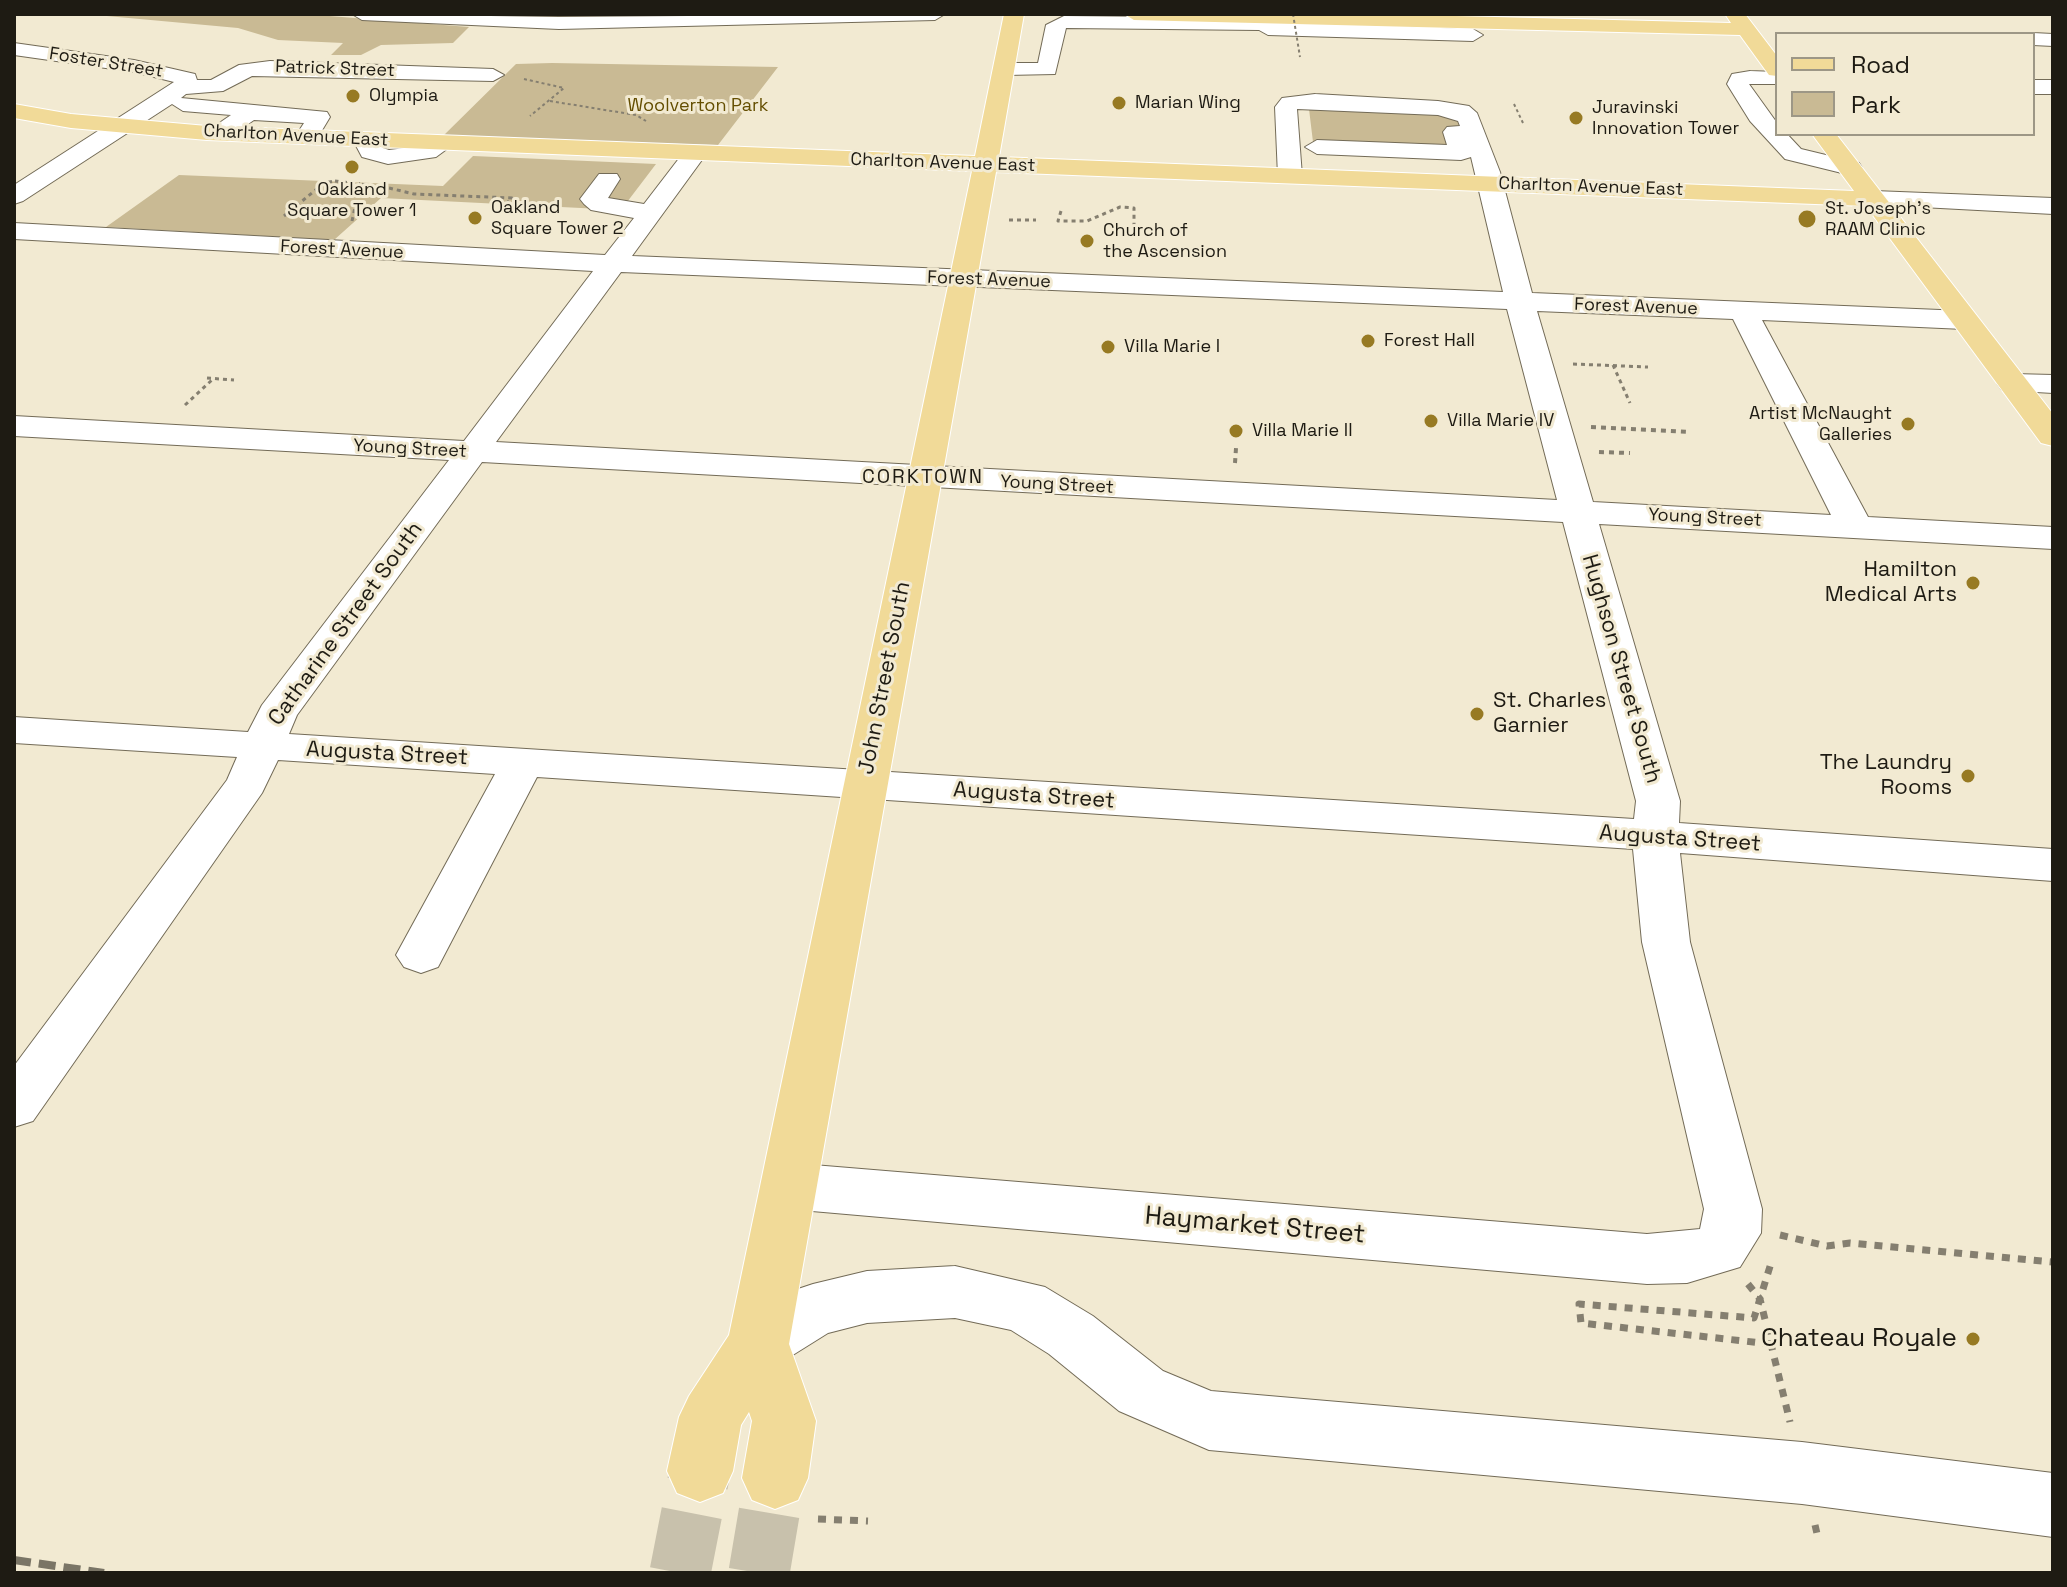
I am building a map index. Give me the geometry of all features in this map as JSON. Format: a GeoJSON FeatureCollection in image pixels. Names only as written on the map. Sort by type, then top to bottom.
{"type":"FeatureCollection","features":[{"type":"Feature","properties":{"kind":"main road","name":"John Street South"},"geometry":{"type":"LineString","coordinates":[[700,1471],[711,1417],[758,1344],[864,785],[1006,69],[1014,14]]}},
{"type":"Feature","properties":{"kind":"main road"},"geometry":{"type":"LineString","coordinates":[[1134,14],[1741,22],[1775,67]]}},
{"type":"Feature","properties":{"kind":"main road"},"geometry":{"type":"LineString","coordinates":[[1162,14],[1170,15]]}},
{"type":"Feature","properties":{"kind":"main road","name":"Charlton Avenue East"},"geometry":{"type":"LineString","coordinates":[[14,111],[123,126],[365,140]]}},
{"type":"Feature","properties":{"kind":"main road"},"geometry":{"type":"LineString","coordinates":[[1826,136],[2053,436]]}},
{"type":"Feature","properties":{"kind":"main road","name":"Charlton Avenue East"},"geometry":{"type":"LineString","coordinates":[[443,143],[1874,199]]}},
{"type":"Feature","properties":{"kind":"main road","name":"John Street South"},"geometry":{"type":"LineString","coordinates":[[758,1344],[784,1421],[796,1498]]}},
{"type":"Feature","properties":{"kind":"street"},"geometry":{"type":"LineString","coordinates":[[362,14],[461,21],[559,23],[935,14]]}},
{"type":"Feature","properties":{"kind":"street"},"geometry":{"type":"LineString","coordinates":[[1006,69],[1047,69],[1056,25],[1064,22],[1267,18],[1268,29],[1473,35]]}},
{"type":"Feature","properties":{"kind":"street","name":"Foster Street"},"geometry":{"type":"LineString","coordinates":[[14,49],[179,75],[187,79],[181,88]]}},
{"type":"Feature","properties":{"kind":"street","name":"Patrick Street"},"geometry":{"type":"LineString","coordinates":[[181,88],[215,86],[247,70],[270,67],[493,75]]}},
{"type":"Feature","properties":{"kind":"street"},"geometry":{"type":"LineString","coordinates":[[1775,78],[1740,79],[1738,84],[1758,116],[1775,134]]}},
{"type":"Feature","properties":{"kind":"street"},"geometry":{"type":"LineString","coordinates":[[14,196],[181,88]]}},
{"type":"Feature","properties":{"kind":"street","name":"Hughson Street South"},"geometry":{"type":"LineString","coordinates":[[1290,176],[1286,107],[1300,101],[1461,111],[1469,118],[1488,172],[1488,183],[1609,633],[1658,801],[1655,837],[1666,942],[1733,1209],[1732,1233],[1719,1249]]}},
{"type":"Feature","properties":{"kind":"street"},"geometry":{"type":"LineString","coordinates":[[157,103],[239,106],[253,110],[251,113]]}},
{"type":"Feature","properties":{"kind":"street"},"geometry":{"type":"LineString","coordinates":[[220,133],[251,113],[319,117],[307,137]]}},
{"type":"Feature","properties":{"kind":"street"},"geometry":{"type":"LineString","coordinates":[[1317,147],[1461,153],[1455,132]]}},
{"type":"Feature","properties":{"kind":"street"},"geometry":{"type":"LineString","coordinates":[[1776,136],[1793,154],[1850,168]]}},
{"type":"Feature","properties":{"kind":"street"},"geometry":{"type":"LineString","coordinates":[[365,140],[370,152],[388,157],[428,152],[443,143]]}},
{"type":"Feature","properties":{"kind":"street"},"geometry":{"type":"LineString","coordinates":[[1398,150],[1408,180]]}},
{"type":"Feature","properties":{"kind":"street","name":"Catharine Street South"},"geometry":{"type":"LineString","coordinates":[[14,1106],[247,783],[277,714],[695,153]]}},
{"type":"Feature","properties":{"kind":"street"},"geometry":{"type":"LineString","coordinates":[[608,179],[593,199],[600,205],[649,212]]}},
{"type":"Feature","properties":{"kind":"street"},"geometry":{"type":"LineString","coordinates":[[1874,199],[2053,206]]}},
{"type":"Feature","properties":{"kind":"street","name":"Forest Avenue"},"geometry":{"type":"LineString","coordinates":[[14,231],[481,257],[1964,320]]}},
{"type":"Feature","properties":{"kind":"street"},"geometry":{"type":"LineString","coordinates":[[1743,311],[1855,527]]}},
{"type":"Feature","properties":{"kind":"street"},"geometry":{"type":"LineString","coordinates":[[2013,383],[2053,384]]}},
{"type":"Feature","properties":{"kind":"street","name":"Young Street"},"geometry":{"type":"LineString","coordinates":[[14,426],[2053,538]]}},
{"type":"Feature","properties":{"kind":"street","name":"Augusta Street"},"geometry":{"type":"LineString","coordinates":[[14,730],[2053,865]]}},
{"type":"Feature","properties":{"kind":"street"},"geometry":{"type":"LineString","coordinates":[[421,955],[523,762]]}},
{"type":"Feature","properties":{"kind":"street","name":"Haymarket Street"},"geometry":{"type":"LineString","coordinates":[[789,1186],[1647,1259],[1687,1258],[1719,1249]]}},
{"type":"Feature","properties":{"kind":"street"},"geometry":{"type":"LineString","coordinates":[[758,1344],[813,1310],[867,1297],[955,1292],[1024,1306],[1071,1335],[1141,1391],[1209,1420],[1802,1473],[2053,1505]]}},
{"type":"Feature","properties":{"kind":"path"},"geometry":{"type":"LineString","coordinates":[[1293,14],[1300,57]]}},
{"type":"Feature","properties":{"kind":"path"},"geometry":{"type":"LineString","coordinates":[[493,75],[564,88],[526,121]]}},
{"type":"Feature","properties":{"kind":"path"},"geometry":{"type":"LineString","coordinates":[[1514,104],[1523,123]]}},
{"type":"Feature","properties":{"kind":"path"},"geometry":{"type":"LineString","coordinates":[[280,220],[324,183],[335,181],[414,194],[512,198],[507,203]]}},
{"type":"Feature","properties":{"kind":"path"},"geometry":{"type":"LineString","coordinates":[[322,249],[355,218],[360,184]]}},
{"type":"Feature","properties":{"kind":"path"},"geometry":{"type":"LineString","coordinates":[[1061,211],[1058,221],[1087,221],[1120,207],[1134,208],[1134,229]]}},
{"type":"Feature","properties":{"kind":"path"},"geometry":{"type":"LineString","coordinates":[[1536,362],[1648,367]]}},
{"type":"Feature","properties":{"kind":"path"},"geometry":{"type":"LineString","coordinates":[[1613,365],[1630,403]]}},
{"type":"Feature","properties":{"kind":"path"},"geometry":{"type":"LineString","coordinates":[[207,378],[234,380]]}},
{"type":"Feature","properties":{"kind":"path"},"geometry":{"type":"LineString","coordinates":[[1554,425],[1690,432]]}},
{"type":"Feature","properties":{"kind":"path"},"geometry":{"type":"LineString","coordinates":[[1760,1299],[1771,1344],[1581,1323],[1579,1304],[1754,1318],[1760,1299],[1781,1235],[1827,1246],[1850,1243],[2053,1262]]}},
{"type":"Feature","properties":{"kind":"path"},"geometry":{"type":"LineString","coordinates":[[796,1498],[868,1521]]}},
{"type":"Feature","properties":{"kind":"green space"},"geometry":{"type":"Polygon","coordinates":[[[85,14],[304,14],[469,27],[453,43],[381,45],[361,55],[331,55],[343,43],[278,40],[238,28],[85,14]]]}},
{"type":"Feature","properties":{"kind":"green space","name":"Woolverton Park"},"geometry":{"type":"Polygon","coordinates":[[[516,64],[778,67],[718,145],[442,137],[516,64]]]}},
{"type":"Feature","properties":{"kind":"green space"},"geometry":{"type":"Polygon","coordinates":[[[1309,109],[1449,114],[1460,117],[1467,131],[1453,146],[1313,142],[1309,109]]]}},
{"type":"Feature","properties":{"kind":"green space"},"geometry":{"type":"Polygon","coordinates":[[[473,156],[656,164],[621,210],[381,198],[334,240],[106,227],[179,175],[443,186],[473,156]]]}},
{"type":"Feature","properties":{"kind":"tunnel"},"geometry":{"type":"LineString","coordinates":[[680,1573],[700,1471]]}},
{"type":"Feature","properties":{"kind":"tunnel"},"geometry":{"type":"LineString","coordinates":[[759,1573],[775,1478]]}},
{"type":"Feature","properties":{"kind":"railway"},"geometry":{"type":"LineString","coordinates":[[14,1560],[104,1573]]}},
{"type":"Feature","properties":{"kind":"place","name":"Olympia"},"geometry":{"type":"Point","coordinates":[353,96]}},
{"type":"Feature","properties":{"kind":"place","name":"Marian Wing"},"geometry":{"type":"Point","coordinates":[1119,103]}},
{"type":"Feature","properties":{"kind":"place","name":"Juravinski Innovation Tower"},"geometry":{"type":"Point","coordinates":[1576,118]}},
{"type":"Feature","properties":{"kind":"place","name":"Oakland Square Tower 1"},"geometry":{"type":"Point","coordinates":[352,167]}},
{"type":"Feature","properties":{"kind":"place","name":"Oakland Square Tower 2"},"geometry":{"type":"Point","coordinates":[475,218]}},
{"type":"Feature","properties":{"kind":"place","name":"St. Joseph's RAAM Clinic"},"geometry":{"type":"Point","coordinates":[1807,219]}},
{"type":"Feature","properties":{"kind":"place","name":"Church of the Ascension"},"geometry":{"type":"Point","coordinates":[1087,241]}},
{"type":"Feature","properties":{"kind":"place","name":"Forest Hall"},"geometry":{"type":"Point","coordinates":[1368,341]}},
{"type":"Feature","properties":{"kind":"place","name":"Villa Marie I"},"geometry":{"type":"Point","coordinates":[1108,347]}},
{"type":"Feature","properties":{"kind":"place","name":"Villa Marie IV"},"geometry":{"type":"Point","coordinates":[1431,421]}},
{"type":"Feature","properties":{"kind":"place","name":"Artist McNaught Galleries"},"geometry":{"type":"Point","coordinates":[1908,424]}},
{"type":"Feature","properties":{"kind":"place","name":"Villa Marie II"},"geometry":{"type":"Point","coordinates":[1236,431]}},
{"type":"Feature","properties":{"kind":"place","name":"Hamilton Medical Arts"},"geometry":{"type":"Point","coordinates":[1973,583]}},
{"type":"Feature","properties":{"kind":"place","name":"St. Charles Garnier"},"geometry":{"type":"Point","coordinates":[1477,714]}},
{"type":"Feature","properties":{"kind":"place","name":"The Laundry Rooms"},"geometry":{"type":"Point","coordinates":[1968,776]}},
{"type":"Feature","properties":{"kind":"place","name":"Chateau Royale"},"geometry":{"type":"Point","coordinates":[1973,1339]}},
{"type":"Feature","properties":{"kind":"district","name":"CORKTOWN"},"geometry":{"type":"Point","coordinates":[923,478]}}]}
